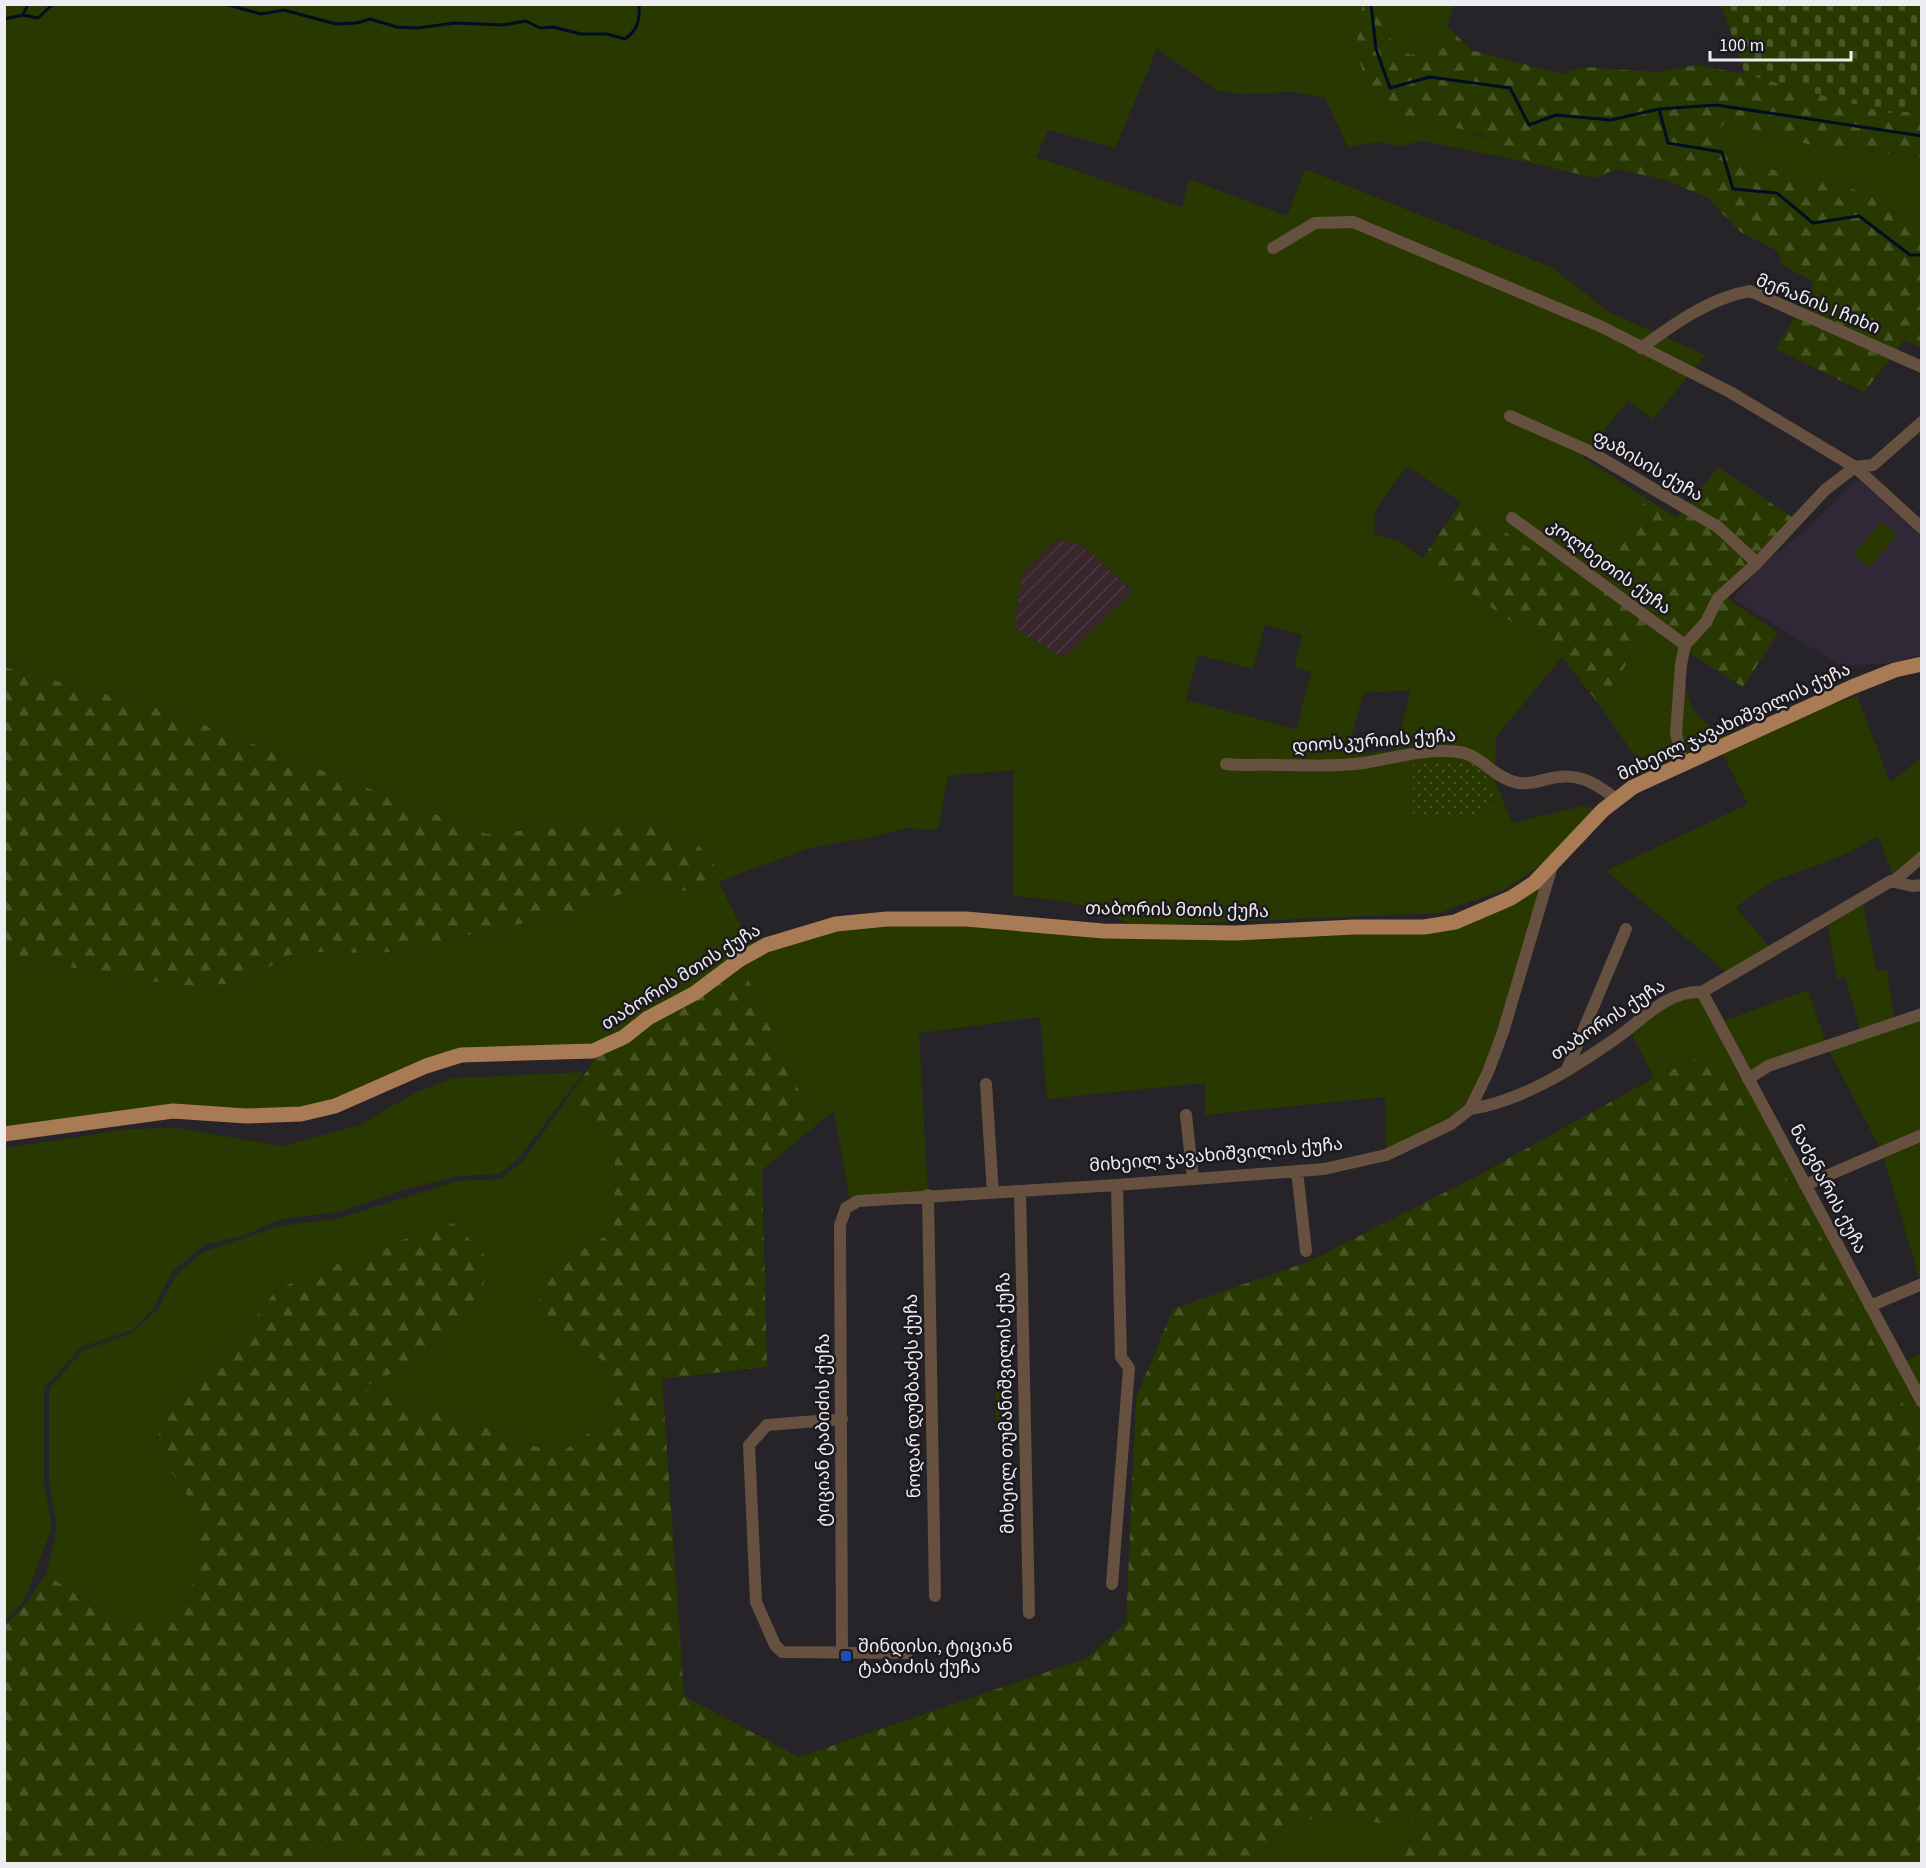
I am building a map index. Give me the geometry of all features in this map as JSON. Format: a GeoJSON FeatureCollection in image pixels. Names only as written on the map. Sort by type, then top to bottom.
{"type":"FeatureCollection","features":[{"type":"Feature","properties":{"kind":"main road","name":"მიხეილ ჯავახიშვილის ქუჩა"},"geometry":{"type":"LineString","coordinates":[[1552,866],[1603,810],[1633,787],[1852,687],[1895,670],[1922,664]]}},
{"type":"Feature","properties":{"kind":"main road","name":"თაბორის მთის ქუჩა"},"geometry":{"type":"LineString","coordinates":[[4,1134],[173,1111],[246,1116],[301,1114],[335,1106],[426,1065],[461,1055],[593,1051],[624,1037],[648,1018],[695,993],[739,960],[766,945],[836,924],[887,918],[966,920],[1157,933],[1424,927],[1479,914],[1534,883],[1552,866]]}},
{"type":"Feature","properties":{"kind":"street"},"geometry":{"type":"LineString","coordinates":[[1273,248],[1315,223],[1353,222],[1600,326],[1731,392],[1855,467],[1922,528]]}},
{"type":"Feature","properties":{"kind":"street","name":"მერანის I ჩიხი"},"geometry":{"type":"LineString","coordinates":[[1641,348],[1682,319],[1734,294],[1750,291],[1922,367]]}},
{"type":"Feature","properties":{"kind":"street","name":"ფაზისის ქუჩა"},"geometry":{"type":"LineString","coordinates":[[1510,416],[1589,451],[1718,527],[1757,563]]}},
{"type":"Feature","properties":{"kind":"street"},"geometry":{"type":"LineString","coordinates":[[1683,765],[1676,733],[1681,665],[1685,645],[1706,622],[1718,598],[1757,563],[1825,490],[1855,467],[1873,465],[1922,422]]}},
{"type":"Feature","properties":{"kind":"street","name":"კოლხეთის ქუჩა"},"geometry":{"type":"LineString","coordinates":[[1512,518],[1685,645]]}},
{"type":"Feature","properties":{"kind":"street","name":"დიოსკურიის ქუჩა"},"geometry":{"type":"LineString","coordinates":[[1226,764],[1316,766],[1363,763],[1402,754],[1460,752],[1475,757],[1500,777],[1519,783],[1540,783],[1558,777],[1578,778],[1599,786],[1617,800]]}},
{"type":"Feature","properties":{"kind":"street","name":"თაბორის ქუჩა"},"geometry":{"type":"LineString","coordinates":[[1470,1109],[1505,1102],[1568,1067],[1614,1040],[1670,998],[1690,991],[1702,992],[1895,880],[1922,857]]}},
{"type":"Feature","properties":{"kind":"street","name":"მიხეილ ჯავახიშვილის ქუჩა"},"geometry":{"type":"LineString","coordinates":[[846,1208],[858,1201],[928,1195],[1020,1192],[1324,1169],[1386,1155],[1451,1124],[1470,1109],[1503,1032],[1552,866]]}},
{"type":"Feature","properties":{"kind":"street"},"geometry":{"type":"LineString","coordinates":[[1895,880],[1912,886],[1922,885]]}},
{"type":"Feature","properties":{"kind":"street"},"geometry":{"type":"LineString","coordinates":[[1568,1067],[1626,929]]}},
{"type":"Feature","properties":{"kind":"street","name":"ნაძვნარის ქუჩა"},"geometry":{"type":"LineString","coordinates":[[1702,992],[1922,1402]]}},
{"type":"Feature","properties":{"kind":"street"},"geometry":{"type":"LineString","coordinates":[[1749,1079],[1768,1066],[1922,1014]]}},
{"type":"Feature","properties":{"kind":"street"},"geometry":{"type":"LineString","coordinates":[[986,1084],[993,1193]]}},
{"type":"Feature","properties":{"kind":"street"},"geometry":{"type":"LineString","coordinates":[[1186,1115],[1193,1179]]}},
{"type":"Feature","properties":{"kind":"street"},"geometry":{"type":"LineString","coordinates":[[1805,1185],[1922,1135]]}},
{"type":"Feature","properties":{"kind":"street"},"geometry":{"type":"LineString","coordinates":[[1297,1171],[1306,1251]]}},
{"type":"Feature","properties":{"kind":"street"},"geometry":{"type":"LineString","coordinates":[[1112,1584],[1129,1368],[1120,1357],[1117,1185]]}},
{"type":"Feature","properties":{"kind":"street","name":"მიხეილ თუმანიშვილის ქუჩა"},"geometry":{"type":"LineString","coordinates":[[1020,1192],[1029,1613]]}},
{"type":"Feature","properties":{"kind":"street","name":"ნოდარ დუმბაძეს ქუჩა"},"geometry":{"type":"LineString","coordinates":[[928,1195],[935,1596]]}},
{"type":"Feature","properties":{"kind":"street","name":"ტიციან ტაბიძის ქუჩა"},"geometry":{"type":"LineString","coordinates":[[842,1652],[840,1225],[846,1208]]}},
{"type":"Feature","properties":{"kind":"street"},"geometry":{"type":"LineString","coordinates":[[1870,1306],[1922,1284]]}},
{"type":"Feature","properties":{"kind":"street"},"geometry":{"type":"LineString","coordinates":[[842,1419],[767,1425],[752,1439],[748,1453],[756,1602],[770,1636],[782,1652],[907,1653]]}},
{"type":"Feature","properties":{"kind":"shaded area"},"geometry":{"type":"Polygon","coordinates":[[[1858,479],[1921,536],[1921,655],[1892,663],[1841,666],[1733,599],[1762,565],[1804,531],[1858,479]]]}},
{"type":"Feature","properties":{"kind":"shaded area"},"geometry":{"type":"Polygon","coordinates":[[[1056,539],[1081,544],[1133,592],[1063,658],[1014,628],[1022,573],[1056,539]]]}},
{"type":"Feature","properties":{"kind":"green space"},"geometry":{"type":"Polygon","coordinates":[[[4,5],[1379,5],[1362,7],[1421,122],[1451,126],[1479,135],[1532,163],[1423,141],[1400,146],[1379,142],[1348,147],[1325,98],[1294,92],[1240,94],[1219,91],[1157,49],[1115,148],[1048,130],[1036,157],[1182,207],[1189,179],[1287,216],[1305,169],[1551,267],[1609,312],[1706,355],[1653,419],[1628,401],[1582,457],[1647,499],[1587,587],[1407,466],[1375,511],[1374,534],[1399,541],[1562,657],[1496,737],[1495,781],[1512,823],[1583,806],[1598,809],[1557,853],[1506,889],[1439,913],[1134,926],[1105,912],[1076,904],[1013,896],[1013,770],[948,776],[938,830],[906,828],[874,837],[809,848],[726,879],[694,840],[642,820],[487,834],[165,710],[5,667],[4,5]],[[1056,539],[1022,573],[1014,628],[1063,658],[1133,591],[1081,544],[1056,539]],[[1265,625],[1253,669],[1198,655],[1186,700],[1296,729],[1311,672],[1294,667],[1302,635],[1265,625]],[[1411,690],[1364,693],[1346,755],[1395,750],[1411,690]]]}},
{"type":"Feature","properties":{"kind":"green space"},"geometry":{"type":"Polygon","coordinates":[[[1384,5],[1454,5],[1447,26],[1412,55],[1394,50],[1386,26],[1384,5]]]}},
{"type":"Feature","properties":{"kind":"green space"},"geometry":{"type":"Polygon","coordinates":[[[1384,5],[1386,26],[1394,49],[1412,55],[1447,26],[1471,50],[1562,74],[1582,67],[1657,72],[1696,65],[1745,74],[1887,113],[1921,111],[1921,157],[1811,145],[1727,122],[1711,135],[1750,161],[1795,178],[1827,179],[1869,195],[1911,224],[1921,222],[1921,348],[1904,340],[1864,392],[1776,349],[1814,282],[1782,265],[1777,251],[1739,231],[1708,198],[1666,180],[1616,169],[1595,178],[1532,163],[1481,134],[1436,123],[1421,122],[1383,106],[1366,85],[1356,47],[1362,7],[1384,5]]]}},
{"type":"Feature","properties":{"kind":"green space"},"geometry":{"type":"Polygon","coordinates":[[[1721,5],[1921,5],[1921,111],[1887,113],[1745,74],[1721,5]]]}},
{"type":"Feature","properties":{"kind":"green space"},"geometry":{"type":"Polygon","coordinates":[[[1727,122],[1811,145],[1921,157],[1921,222],[1911,224],[1869,195],[1827,179],[1795,178],[1750,161],[1711,135],[1727,122]]]}},
{"type":"Feature","properties":{"kind":"green space"},"geometry":{"type":"Polygon","coordinates":[[[1718,467],[1793,518],[1724,596],[1778,633],[1743,687],[1647,626],[1602,708],[1562,657],[1422,559],[1461,502],[1587,587],[1647,499],[1677,518],[1718,467]]]}},
{"type":"Feature","properties":{"kind":"green space"},"geometry":{"type":"Polygon","coordinates":[[[1881,522],[1897,535],[1869,568],[1853,554],[1881,522]]]}},
{"type":"Feature","properties":{"kind":"green space"},"geometry":{"type":"Polygon","coordinates":[[[1647,626],[1688,652],[1685,681],[1691,704],[1705,721],[1730,736],[1643,777],[1634,755],[1602,708],[1647,626]]]}},
{"type":"Feature","properties":{"kind":"green space"},"geometry":{"type":"Polygon","coordinates":[[[4,667],[165,710],[487,834],[642,820],[694,840],[726,879],[690,892],[648,882],[585,910],[383,953],[296,952],[240,983],[194,986],[116,977],[47,962],[5,963],[4,667]]]}},
{"type":"Feature","properties":{"kind":"green space"},"geometry":{"type":"Polygon","coordinates":[[[1857,696],[1890,782],[1921,758],[1921,857],[1895,880],[1878,836],[1846,854],[1772,882],[1736,907],[1772,950],[1730,975],[1606,871],[1748,804],[1720,749],[1789,718],[1857,696]]]}},
{"type":"Feature","properties":{"kind":"green space"},"geometry":{"type":"Polygon","coordinates":[[[1413,760],[1465,760],[1484,769],[1496,804],[1477,814],[1413,815],[1413,760]]]}},
{"type":"Feature","properties":{"kind":"green space"},"geometry":{"type":"Polygon","coordinates":[[[1552,866],[1503,1032],[1470,1109],[1386,1155],[1385,1097],[1205,1115],[1205,1083],[1047,1099],[1040,1017],[919,1033],[928,1195],[858,1201],[849,1196],[834,1111],[815,1126],[739,961],[606,1046],[465,1054],[300,1118],[172,1113],[5,1135],[4,963],[47,962],[116,977],[240,983],[296,952],[383,953],[585,910],[648,882],[690,892],[718,881],[749,942],[766,945],[887,919],[1103,931],[1391,928],[1479,914],[1552,866]]]}},
{"type":"Feature","properties":{"kind":"green space"},"geometry":{"type":"Polygon","coordinates":[[[1862,897],[1876,970],[1887,969],[1895,1023],[1921,1014],[1921,1284],[1882,1152],[1827,1047],[1749,1079],[1901,1364],[1921,1353],[1921,1434],[1918,1435],[1831,1255],[1713,1052],[1654,1078],[1629,1029],[1648,1013],[1702,992],[1718,1023],[1808,990],[1827,1046],[1861,1034],[1845,977],[1837,979],[1826,918],[1862,897]]]}},
{"type":"Feature","properties":{"kind":"green space"},"geometry":{"type":"Polygon","coordinates":[[[739,960],[815,1126],[762,1170],[767,1367],[662,1379],[684,1696],[799,1757],[1087,1658],[1126,1623],[1136,1398],[1173,1309],[1310,1261],[1477,1176],[1654,1078],[1713,1051],[1831,1255],[1918,1435],[1921,1434],[1921,1863],[1387,1863],[1386,1861],[1412,1840],[1416,1826],[1403,1808],[1383,1824],[1353,1817],[1311,1819],[1241,1864],[375,1864],[354,1843],[307,1850],[301,1863],[5,1864],[5,1626],[25,1605],[46,1574],[119,1623],[178,1620],[196,1576],[198,1512],[154,1445],[180,1389],[239,1340],[277,1289],[369,1251],[454,1223],[486,1257],[481,1312],[438,1350],[362,1388],[480,1425],[558,1455],[616,1413],[605,1362],[532,1312],[560,1263],[614,1231],[615,1143],[565,1102],[598,1055],[739,960]]]}},
{"type":"Feature","properties":{"kind":"green space"},"geometry":{"type":"Polygon","coordinates":[[[584,1072],[519,1158],[500,1174],[457,1176],[409,1188],[339,1212],[282,1219],[245,1235],[204,1245],[172,1272],[154,1307],[133,1330],[81,1347],[44,1388],[44,1481],[52,1528],[24,1601],[5,1621],[5,1148],[129,1129],[177,1128],[283,1146],[360,1125],[416,1092],[454,1078],[584,1072]]]}},
{"type":"Feature","properties":{"kind":"green space"},"geometry":{"type":"Polygon","coordinates":[[[565,1102],[615,1143],[614,1231],[560,1263],[533,1311],[605,1362],[616,1413],[558,1455],[480,1425],[361,1388],[438,1350],[277,1289],[239,1340],[180,1389],[154,1445],[198,1512],[196,1576],[178,1620],[119,1623],[46,1574],[57,1528],[49,1482],[49,1389],[82,1351],[132,1333],[157,1310],[176,1275],[203,1252],[280,1226],[337,1219],[457,1181],[501,1179],[523,1161],[565,1102]]]}},
{"type":"Feature","properties":{"kind":"green space"},"geometry":{"type":"Polygon","coordinates":[[[996,1382],[1013,1382],[1013,1420],[996,1420],[996,1382]]]}},
{"type":"Feature","properties":{"kind":"green space"},"geometry":{"type":"Polygon","coordinates":[[[1403,1808],[1416,1826],[1412,1840],[1386,1861],[1387,1863],[1241,1864],[1311,1819],[1353,1817],[1383,1824],[1403,1808]]]}},
{"type":"Feature","properties":{"kind":"green space"},"geometry":{"type":"Polygon","coordinates":[[[354,1843],[375,1863],[301,1864],[306,1850],[354,1843]]]}},
{"type":"Feature","properties":{"kind":"waterway"},"geometry":{"type":"LineString","coordinates":[[23,15],[28,4]]}},
{"type":"Feature","properties":{"kind":"waterway"},"geometry":{"type":"LineString","coordinates":[[4,19],[23,15],[38,18],[53,4]]}},
{"type":"Feature","properties":{"kind":"waterway"},"geometry":{"type":"LineString","coordinates":[[225,4],[261,14],[284,10],[336,24],[357,23],[370,19],[397,27],[417,28],[455,23],[503,25],[526,21],[540,28],[553,27],[581,34],[607,34],[625,39],[633,32],[637,24],[639,4]]}},
{"type":"Feature","properties":{"kind":"waterway"},"geometry":{"type":"LineString","coordinates":[[1371,4],[1376,49],[1390,88],[1430,77],[1510,88],[1529,125],[1556,115],[1611,120],[1659,109],[1668,143],[1722,152],[1733,189],[1777,193],[1813,223],[1859,216],[1910,255],[1922,255]]}},
{"type":"Feature","properties":{"kind":"waterway"},"geometry":{"type":"LineString","coordinates":[[1659,109],[1716,105],[1922,136]]}},
{"type":"Feature","properties":{"kind":"place","name":"შინდისი, ტიციან ტაბიძის ქუჩა"},"geometry":{"type":"Point","coordinates":[846,1656]}}]}
